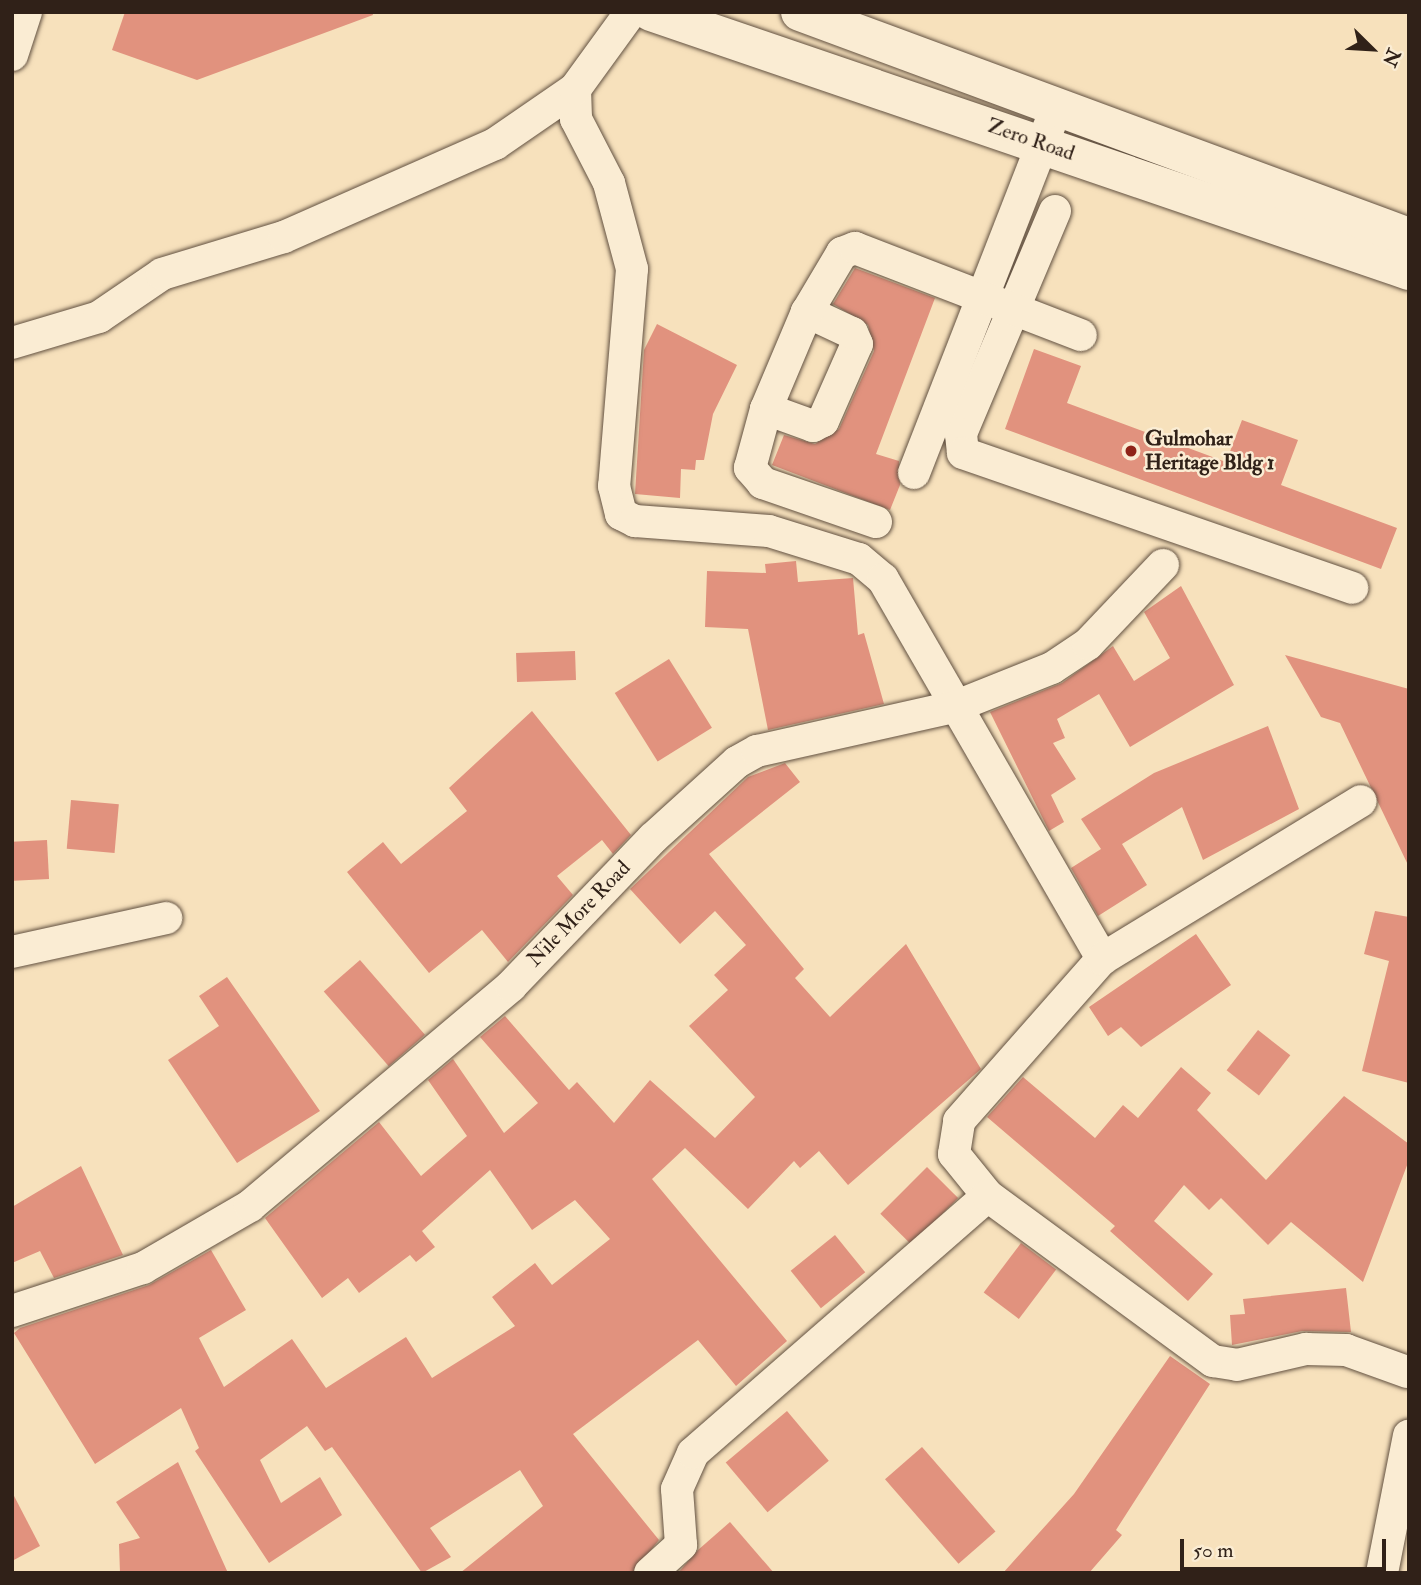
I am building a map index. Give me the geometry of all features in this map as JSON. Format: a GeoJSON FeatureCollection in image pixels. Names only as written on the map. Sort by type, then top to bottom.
{"type":"FeatureCollection","features":[{"type":"Feature","properties":{"kind":"street"},"geometry":{"type":"LineString","coordinates":[[12,55],[26,12]]}},
{"type":"Feature","properties":{"kind":"street"},"geometry":{"type":"LineString","coordinates":[[12,343],[99,317],[162,274],[284,237],[495,144],[575,89],[631,12]]}},
{"type":"Feature","properties":{"kind":"street","name":"Zero Road"},"geometry":{"type":"LineString","coordinates":[[651,12],[1045,144],[1409,271]]}},
{"type":"Feature","properties":{"kind":"street","name":"Zero Road"},"geometry":{"type":"LineString","coordinates":[[800,12],[1409,237]]}},
{"type":"Feature","properties":{"kind":"street"},"geometry":{"type":"LineString","coordinates":[[575,89],[576,119],[609,183],[632,269],[614,486],[621,514],[635,521],[769,531],[859,559],[894,592],[954,707],[1102,959]]}},
{"type":"Feature","properties":{"kind":"street"},"geometry":{"type":"LineString","coordinates":[[1056,108],[961,434],[963,453],[1352,588]]}},
{"type":"Feature","properties":{"kind":"street"},"geometry":{"type":"LineString","coordinates":[[914,473],[998,301],[1055,211]]}},
{"type":"Feature","properties":{"kind":"street"},"geometry":{"type":"LineString","coordinates":[[876,522],[753,476],[766,408],[807,312],[842,253],[855,248],[1081,335]]}},
{"type":"Feature","properties":{"kind":"street"},"geometry":{"type":"LineString","coordinates":[[766,408],[813,426],[823,421],[857,344],[852,333],[807,312]]}},
{"type":"Feature","properties":{"kind":"street","name":"Nile More Road"},"geometry":{"type":"LineString","coordinates":[[12,1311],[143,1268],[250,1206],[511,986],[653,838],[737,762],[757,751],[954,707],[1071,658],[1163,565]]}},
{"type":"Feature","properties":{"kind":"street"},"geometry":{"type":"LineString","coordinates":[[1361,801],[1102,959],[959,1121],[954,1154],[988,1196],[1213,1361],[1237,1365],[1306,1349],[1346,1350],[1408,1375]]}},
{"type":"Feature","properties":{"kind":"street"},"geometry":{"type":"LineString","coordinates":[[12,952],[166,918]]}},
{"type":"Feature","properties":{"kind":"street"},"geometry":{"type":"LineString","coordinates":[[650,1573],[681,1545],[677,1489],[693,1453],[988,1196]]}},
{"type":"Feature","properties":{"kind":"street"},"geometry":{"type":"LineString","coordinates":[[1382,1573],[1409,1436]]}},
{"type":"Feature","properties":{"kind":"building"},"geometry":{"type":"Polygon","coordinates":[[[125,12],[372,12],[373,15],[197,80],[112,50],[125,12]]]}},
{"type":"Feature","properties":{"kind":"building"},"geometry":{"type":"Polygon","coordinates":[[[855,268],[935,298],[876,454],[899,461],[900,485],[890,510],[772,465],[784,435],[815,444],[839,429],[874,351],[868,325],[833,304],[855,268]]]}},
{"type":"Feature","properties":{"kind":"building"},"geometry":{"type":"Polygon","coordinates":[[[657,324],[737,365],[713,414],[704,460],[696,460],[695,470],[681,469],[680,498],[635,494],[644,350],[657,324]]]}},
{"type":"Feature","properties":{"kind":"building","name":"Gulmohar Heritage Bldg 1"},"geometry":{"type":"Polygon","coordinates":[[[1034,349],[1081,366],[1067,403],[1226,462],[1242,420],[1298,440],[1281,485],[1397,528],[1381,569],[1005,429],[1034,349]]]}},
{"type":"Feature","properties":{"kind":"building"},"geometry":{"type":"Polygon","coordinates":[[[796,561],[798,582],[853,578],[858,635],[864,633],[884,704],[768,730],[748,629],[705,627],[707,571],[766,573],[765,564],[796,561]]]}},
{"type":"Feature","properties":{"kind":"building"},"geometry":{"type":"Polygon","coordinates":[[[1181,586],[1234,685],[1130,747],[1099,694],[1057,719],[1065,738],[1053,743],[1076,779],[1051,795],[1064,822],[1049,831],[990,712],[1062,683],[1113,646],[1134,681],[1170,658],[1144,612],[1181,586]]]}},
{"type":"Feature","properties":{"kind":"building"},"geometry":{"type":"Polygon","coordinates":[[[575,651],[576,680],[517,682],[516,653],[575,651]]]}},
{"type":"Feature","properties":{"kind":"building"},"geometry":{"type":"Polygon","coordinates":[[[1285,655],[1409,689],[1409,867],[1340,723],[1321,717],[1285,655]]]}},
{"type":"Feature","properties":{"kind":"building"},"geometry":{"type":"Polygon","coordinates":[[[669,659],[712,728],[658,762],[615,693],[669,659]]]}},
{"type":"Feature","properties":{"kind":"building"},"geometry":{"type":"Polygon","coordinates":[[[532,711],[631,835],[613,854],[602,840],[557,876],[573,895],[508,962],[482,930],[429,973],[347,872],[383,842],[401,864],[467,811],[449,788],[532,711]]]}},
{"type":"Feature","properties":{"kind":"building"},"geometry":{"type":"Polygon","coordinates":[[[1268,726],[1299,809],[1203,860],[1182,807],[1122,844],[1147,885],[1098,916],[1071,868],[1101,849],[1081,819],[1154,773],[1268,726]]]}},
{"type":"Feature","properties":{"kind":"building"},"geometry":{"type":"Polygon","coordinates":[[[785,763],[800,782],[709,854],[804,969],[795,978],[830,1017],[906,944],[981,1069],[848,1185],[819,1151],[800,1168],[794,1161],[748,1209],[685,1148],[652,1179],[787,1341],[736,1386],[698,1340],[573,1434],[659,1540],[632,1573],[460,1573],[543,1506],[520,1470],[430,1528],[451,1557],[422,1573],[332,1447],[325,1451],[307,1426],[260,1460],[281,1503],[320,1477],[342,1515],[269,1563],[195,1451],[199,1448],[181,1408],[95,1464],[14,1333],[20,1328],[149,1285],[211,1250],[246,1310],[199,1338],[224,1387],[292,1339],[326,1388],[406,1337],[432,1378],[515,1326],[492,1297],[535,1263],[552,1285],[610,1239],[575,1200],[532,1230],[490,1170],[422,1231],[435,1247],[416,1262],[410,1255],[359,1293],[348,1278],[322,1298],[265,1218],[379,1122],[421,1176],[467,1136],[428,1080],[453,1059],[504,1133],[538,1103],[480,1037],[505,1016],[569,1090],[577,1082],[614,1123],[650,1080],[715,1138],[755,1097],[689,1026],[728,990],[714,975],[746,945],[715,911],[680,944],[630,889],[748,777],[785,763]]]}},
{"type":"Feature","properties":{"kind":"building"},"geometry":{"type":"Polygon","coordinates":[[[71,800],[119,804],[115,853],[67,849],[71,800]]]}},
{"type":"Feature","properties":{"kind":"building"},"geometry":{"type":"Polygon","coordinates":[[[47,840],[49,879],[14,881],[12,842],[47,840]]]}},
{"type":"Feature","properties":{"kind":"building"},"geometry":{"type":"Polygon","coordinates":[[[1375,911],[1409,917],[1409,1083],[1362,1071],[1389,961],[1364,954],[1375,911]]]}},
{"type":"Feature","properties":{"kind":"building"},"geometry":{"type":"Polygon","coordinates":[[[1196,934],[1231,985],[1141,1047],[1121,1027],[1108,1036],[1089,1007],[1196,934]]]}},
{"type":"Feature","properties":{"kind":"building"},"geometry":{"type":"Polygon","coordinates":[[[360,960],[425,1035],[389,1066],[324,991],[360,960]]]}},
{"type":"Feature","properties":{"kind":"building"},"geometry":{"type":"Polygon","coordinates":[[[227,977],[320,1111],[237,1163],[168,1060],[219,1026],[199,996],[227,977]]]}},
{"type":"Feature","properties":{"kind":"building"},"geometry":{"type":"Polygon","coordinates":[[[1258,1030],[1290,1055],[1259,1095],[1227,1070],[1258,1030]]]}},
{"type":"Feature","properties":{"kind":"building"},"geometry":{"type":"Polygon","coordinates":[[[1181,1067],[1211,1093],[1197,1110],[1266,1180],[1344,1096],[1409,1144],[1409,1160],[1363,1282],[1291,1222],[1268,1245],[1221,1198],[1209,1210],[1184,1185],[1154,1221],[1213,1274],[1188,1301],[1110,1231],[1115,1226],[987,1117],[1023,1077],[1095,1138],[1123,1105],[1138,1118],[1181,1067]]]}},
{"type":"Feature","properties":{"kind":"building"},"geometry":{"type":"Polygon","coordinates":[[[81,1166],[123,1255],[54,1278],[40,1251],[12,1263],[12,1207],[81,1166]]]}},
{"type":"Feature","properties":{"kind":"building"},"geometry":{"type":"Polygon","coordinates":[[[927,1167],[958,1198],[911,1245],[880,1214],[927,1167]]]}},
{"type":"Feature","properties":{"kind":"building"},"geometry":{"type":"Polygon","coordinates":[[[835,1235],[865,1272],[821,1308],[791,1271],[835,1235]]]}},
{"type":"Feature","properties":{"kind":"building"},"geometry":{"type":"Polygon","coordinates":[[[1021,1243],[1056,1269],[1019,1319],[984,1293],[1021,1243]]]}},
{"type":"Feature","properties":{"kind":"building"},"geometry":{"type":"Polygon","coordinates":[[[1346,1288],[1351,1332],[1302,1331],[1232,1345],[1230,1315],[1245,1314],[1243,1299],[1346,1288]]]}},
{"type":"Feature","properties":{"kind":"building"},"geometry":{"type":"Polygon","coordinates":[[[1170,1356],[1210,1384],[1116,1530],[1122,1535],[1089,1573],[1003,1573],[1074,1494],[1170,1356]]]}},
{"type":"Feature","properties":{"kind":"building"},"geometry":{"type":"Polygon","coordinates":[[[787,1411],[829,1461],[767,1512],[726,1462],[787,1411]]]}},
{"type":"Feature","properties":{"kind":"building"},"geometry":{"type":"Polygon","coordinates":[[[922,1447],[995,1532],[958,1564],[885,1479],[922,1447]]]}},
{"type":"Feature","properties":{"kind":"building"},"geometry":{"type":"Polygon","coordinates":[[[178,1462],[228,1573],[120,1573],[119,1544],[140,1538],[116,1502],[178,1462]]]}},
{"type":"Feature","properties":{"kind":"building"},"geometry":{"type":"Polygon","coordinates":[[[12,1492],[40,1546],[12,1561],[12,1492]]]}},
{"type":"Feature","properties":{"kind":"building"},"geometry":{"type":"Polygon","coordinates":[[[730,1522],[774,1573],[678,1573],[698,1550],[730,1522]]]}},
{"type":"Feature","properties":{"kind":"place","name":"Gulmohar Heritage Bldg 1"},"geometry":{"type":"Point","coordinates":[1131,451]}}]}
